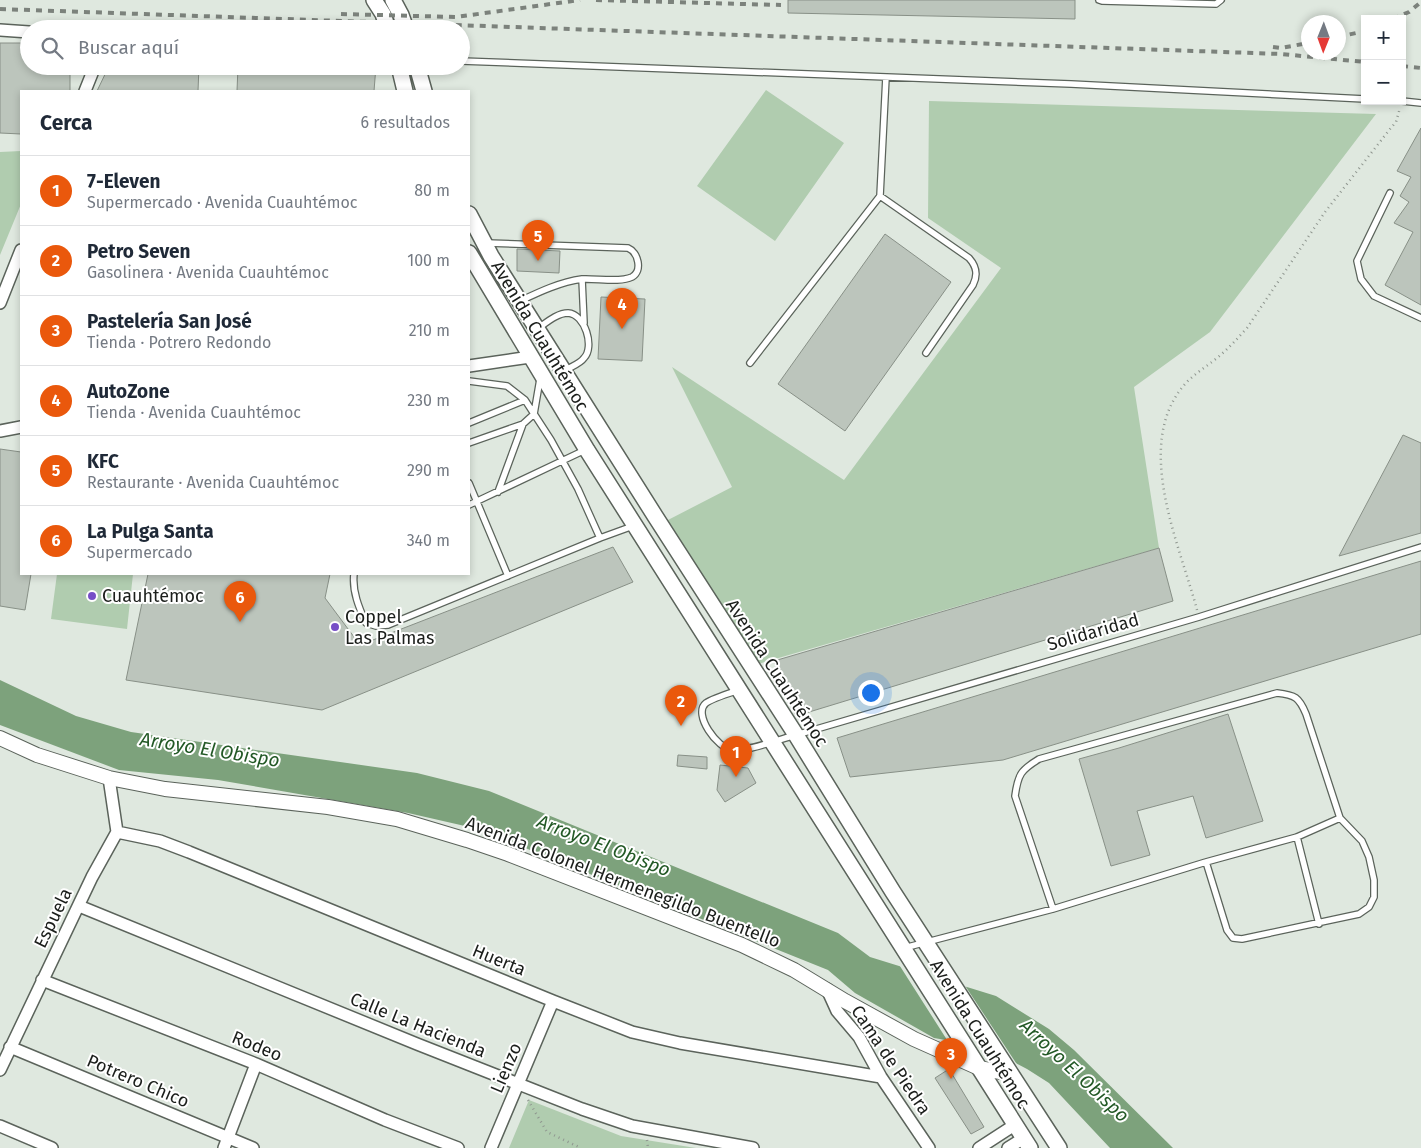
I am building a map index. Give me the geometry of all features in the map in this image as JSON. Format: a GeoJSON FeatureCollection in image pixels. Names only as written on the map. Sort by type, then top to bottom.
{"type":"FeatureCollection","features":[{"type":"Feature","properties":{"kind":"main road"},"geometry":{"type":"LineString","coordinates":[[374,0],[385,20]]}},
{"type":"Feature","properties":{"kind":"main road"},"geometry":{"type":"LineString","coordinates":[[393,0],[403,20]]}},
{"type":"Feature","properties":{"kind":"main road"},"geometry":{"type":"LineString","coordinates":[[401,75],[405,90]]}},
{"type":"Feature","properties":{"kind":"main road"},"geometry":{"type":"LineString","coordinates":[[420,75],[424,90]]}},
{"type":"Feature","properties":{"kind":"main road","name":"Avenida Cuauhtémoc"},"geometry":{"type":"LineString","coordinates":[[470,216],[484,243],[537,329],[650,508],[796,735],[928,947],[1059,1148]]}},
{"type":"Feature","properties":{"kind":"main road","name":"Avenida Cuauhtémoc"},"geometry":{"type":"LineString","coordinates":[[470,255],[587,450],[1027,1143]]}},
{"type":"Feature","properties":{"kind":"main road"},"geometry":{"type":"LineString","coordinates":[[520,301],[522,316],[532,344],[530,356],[545,361],[561,380],[575,389]]}},
{"type":"Feature","properties":{"kind":"street"},"geometry":{"type":"LineString","coordinates":[[0,30],[20,31]]}},
{"type":"Feature","properties":{"kind":"street"},"geometry":{"type":"LineString","coordinates":[[85,90],[91,75]]}},
{"type":"Feature","properties":{"kind":"street"},"geometry":{"type":"LineString","coordinates":[[0,304],[20,253]]}},
{"type":"Feature","properties":{"kind":"street"},"geometry":{"type":"LineString","coordinates":[[470,366],[530,356]]}},
{"type":"Feature","properties":{"kind":"street"},"geometry":{"type":"LineString","coordinates":[[0,431],[20,428]]}},
{"type":"Feature","properties":{"kind":"street","name":"Avenida Colonel Hermenegildo Buentello"},"geometry":{"type":"LineString","coordinates":[[0,738],[37,754],[109,778],[165,789],[328,807],[397,819],[508,854],[742,945],[794,970],[827,989],[841,1006],[880,1020],[914,1038],[976,1062],[1007,1068]]}},
{"type":"Feature","properties":{"kind":"street"},"geometry":{"type":"LineString","coordinates":[[109,778],[117,832]]}},
{"type":"Feature","properties":{"kind":"street","name":"Espuela"},"geometry":{"type":"LineString","coordinates":[[0,1070],[92,877],[117,832]]}},
{"type":"Feature","properties":{"kind":"street","name":"Huerta"},"geometry":{"type":"LineString","coordinates":[[117,832],[160,841],[189,852],[632,1032],[680,1043],[881,1077]]}},
{"type":"Feature","properties":{"kind":"street","name":"Calle La Hacienda"},"geometry":{"type":"LineString","coordinates":[[79,906],[519,1084],[632,1126],[714,1144],[753,1148]]}},
{"type":"Feature","properties":{"kind":"street","name":"Rodeo"},"geometry":{"type":"LineString","coordinates":[[42,980],[256,1064],[385,1120],[458,1148]]}},
{"type":"Feature","properties":{"kind":"street","name":"Lienzo"},"geometry":{"type":"LineString","coordinates":[[491,1148],[553,1001]]}},
{"type":"Feature","properties":{"kind":"street","name":"Cama de Piedra"},"geometry":{"type":"LineString","coordinates":[[841,1006],[881,1077],[929,1148]]}},
{"type":"Feature","properties":{"kind":"street","name":"Potrero Chico"},"geometry":{"type":"LineString","coordinates":[[10,1047],[226,1143],[253,1148]]}},
{"type":"Feature","properties":{"kind":"street"},"geometry":{"type":"LineString","coordinates":[[226,1143],[256,1064]]}},
{"type":"Feature","properties":{"kind":"street"},"geometry":{"type":"LineString","coordinates":[[979,1148],[1016,1124]]}},
{"type":"Feature","properties":{"kind":"street"},"geometry":{"type":"LineString","coordinates":[[0,1126],[52,1148]]}},
{"type":"Feature","properties":{"kind":"street"},"geometry":{"type":"LineString","coordinates":[[1008,1148],[1027,1143]]}},
{"type":"Feature","properties":{"kind":"lane"},"geometry":{"type":"LineString","coordinates":[[1099,0],[1216,4],[1221,0]]}},
{"type":"Feature","properties":{"kind":"lane"},"geometry":{"type":"LineString","coordinates":[[470,61],[1071,84],[1361,99]]}},
{"type":"Feature","properties":{"kind":"lane"},"geometry":{"type":"LineString","coordinates":[[750,364],[880,196],[886,77]]}},
{"type":"Feature","properties":{"kind":"lane"},"geometry":{"type":"LineString","coordinates":[[1406,101],[1421,103]]}},
{"type":"Feature","properties":{"kind":"lane"},"geometry":{"type":"LineString","coordinates":[[1390,193],[1357,261],[1361,279],[1374,296],[1421,318]]}},
{"type":"Feature","properties":{"kind":"lane"},"geometry":{"type":"LineString","coordinates":[[880,196],[969,258],[977,271],[973,285],[926,353]]}},
{"type":"Feature","properties":{"kind":"lane"},"geometry":{"type":"LineString","coordinates":[[484,243],[628,248],[634,250],[637,256],[637,273],[634,276],[627,278],[582,279],[548,289],[520,301]]}},
{"type":"Feature","properties":{"kind":"lane"},"geometry":{"type":"LineString","coordinates":[[564,371],[584,359],[587,353],[582,279]]}},
{"type":"Feature","properties":{"kind":"lane"},"geometry":{"type":"LineString","coordinates":[[537,329],[557,315],[568,313],[577,316],[584,323]]}},
{"type":"Feature","properties":{"kind":"lane"},"geometry":{"type":"LineString","coordinates":[[470,443],[523,424],[534,414],[541,375]]}},
{"type":"Feature","properties":{"kind":"lane"},"geometry":{"type":"LineString","coordinates":[[470,381],[507,386],[525,400],[563,460],[600,538]]}},
{"type":"Feature","properties":{"kind":"lane"},"geometry":{"type":"LineString","coordinates":[[470,423],[525,400]]}},
{"type":"Feature","properties":{"kind":"lane"},"geometry":{"type":"LineString","coordinates":[[498,492],[523,424]]}},
{"type":"Feature","properties":{"kind":"lane"},"geometry":{"type":"LineString","coordinates":[[470,504],[587,450]]}},
{"type":"Feature","properties":{"kind":"lane"},"geometry":{"type":"LineString","coordinates":[[470,485],[508,576]]}},
{"type":"Feature","properties":{"kind":"lane"},"geometry":{"type":"LineString","coordinates":[[354,575],[353,583],[359,609],[366,622],[376,626],[398,622],[600,538],[635,526]]}},
{"type":"Feature","properties":{"kind":"lane","name":"Solidaridad"},"geometry":{"type":"LineString","coordinates":[[740,689],[706,703],[702,710],[702,716],[709,730],[719,744],[726,749],[744,749],[796,735],[1199,617],[1421,547]]}},
{"type":"Feature","properties":{"kind":"lane"},"geometry":{"type":"LineString","coordinates":[[1053,909],[1015,796],[1017,781],[1025,768],[1039,759],[1277,693],[1291,694],[1301,702],[1306,714],[1340,818],[1362,841],[1369,857],[1374,880],[1374,897],[1369,907],[1359,914],[1319,924],[1242,939],[1233,938],[1227,930],[1206,862]]}},
{"type":"Feature","properties":{"kind":"lane"},"geometry":{"type":"LineString","coordinates":[[907,953],[1206,862],[1297,837],[1340,818]]}},
{"type":"Feature","properties":{"kind":"lane"},"geometry":{"type":"LineString","coordinates":[[1297,837],[1319,924]]}},
{"type":"Feature","properties":{"kind":"path"},"geometry":{"type":"LineString","coordinates":[[1199,617],[1172,525],[1162,478],[1160,452],[1163,430],[1169,409],[1185,384],[1231,346],[1247,328],[1325,212],[1390,130],[1399,115],[1401,105]]}},
{"type":"Feature","properties":{"kind":"path"},"geometry":{"type":"LineString","coordinates":[[519,1084],[547,1132],[582,1148]]}},
{"type":"Feature","properties":{"kind":"path"},"geometry":{"type":"LineString","coordinates":[[573,1148],[574,1144]]}},
{"type":"Feature","properties":{"kind":"shaded area"},"geometry":{"type":"Polygon","coordinates":[[[766,90],[844,143],[775,241],[697,186],[766,90]]]}},
{"type":"Feature","properties":{"kind":"shaded area"},"geometry":{"type":"Polygon","coordinates":[[[929,101],[1376,114],[1210,332],[1134,387],[1159,548],[758,664],[666,521],[732,487],[672,367],[844,480],[1001,268],[928,218],[929,101]]]}},
{"type":"Feature","properties":{"kind":"shaded area"},"geometry":{"type":"Polygon","coordinates":[[[20,151],[20,206],[0,255],[0,152],[20,151]]]}},
{"type":"Feature","properties":{"kind":"shaded area","name":"Cuauhtémoc"},"geometry":{"type":"Polygon","coordinates":[[[57,575],[133,575],[127,629],[51,619],[57,575]]]}},
{"type":"Feature","properties":{"kind":"shaded area"},"geometry":{"type":"Polygon","coordinates":[[[529,1100],[621,1136],[696,1148],[509,1148],[529,1100]]]}},
{"type":"Feature","properties":{"kind":"water","name":"Arroyo El Obispo"},"geometry":{"type":"Polygon","coordinates":[[[0,680],[76,716],[131,732],[417,773],[489,791],[838,933],[870,957],[996,996],[1049,1029],[1074,1050],[1173,1148],[1110,1148],[1049,1083],[993,1051],[934,1038],[855,993],[828,970],[478,829],[408,813],[218,780],[119,770],[0,725],[0,680]]]}},
{"type":"Feature","properties":{"kind":"pier"},"geometry":{"type":"Polygon","coordinates":[[[898,963],[964,984],[1018,1066],[992,1053],[949,1043],[898,963]]]}},
{"type":"Feature","properties":{"kind":"building"},"geometry":{"type":"Polygon","coordinates":[[[788,0],[1075,0],[1075,19],[788,13],[788,0]]]}},
{"type":"Feature","properties":{"kind":"building"},"geometry":{"type":"Polygon","coordinates":[[[0,43],[20,43],[20,75],[70,75],[70,90],[20,90],[20,134],[0,133],[0,43]]]}},
{"type":"Feature","properties":{"kind":"building"},"geometry":{"type":"Polygon","coordinates":[[[105,75],[199,75],[198,90],[97,90],[105,75]]]}},
{"type":"Feature","properties":{"kind":"building"},"geometry":{"type":"Polygon","coordinates":[[[238,75],[375,75],[374,90],[237,90],[238,75]]]}},
{"type":"Feature","properties":{"kind":"building"},"geometry":{"type":"Polygon","coordinates":[[[1421,128],[1421,305],[1385,285],[1413,232],[1394,223],[1409,202],[1400,196],[1411,177],[1397,171],[1421,128]]]}},
{"type":"Feature","properties":{"kind":"building"},"geometry":{"type":"Polygon","coordinates":[[[885,234],[951,282],[845,431],[778,384],[885,234]]]}},
{"type":"Feature","properties":{"kind":"building"},"geometry":{"type":"Polygon","coordinates":[[[517,249],[560,251],[559,273],[517,271],[517,249]]]}},
{"type":"Feature","properties":{"kind":"building"},"geometry":{"type":"Polygon","coordinates":[[[601,297],[645,299],[642,361],[598,359],[601,297]]]}},
{"type":"Feature","properties":{"kind":"building"},"geometry":{"type":"Polygon","coordinates":[[[1403,435],[1421,443],[1421,533],[1339,556],[1403,435]]]}},
{"type":"Feature","properties":{"kind":"building"},"geometry":{"type":"Polygon","coordinates":[[[0,449],[20,452],[20,575],[31,575],[25,610],[0,606],[0,449]]]}},
{"type":"Feature","properties":{"kind":"building"},"geometry":{"type":"Polygon","coordinates":[[[613,547],[633,582],[322,710],[126,680],[148,575],[330,575],[325,598],[360,645],[613,547]]]}},
{"type":"Feature","properties":{"kind":"building"},"geometry":{"type":"Polygon","coordinates":[[[1159,548],[1173,601],[796,716],[774,661],[1159,548]]]}},
{"type":"Feature","properties":{"kind":"building"},"geometry":{"type":"Polygon","coordinates":[[[1421,561],[1421,634],[1003,760],[850,777],[837,738],[1421,561]]]}},
{"type":"Feature","properties":{"kind":"building"},"geometry":{"type":"Polygon","coordinates":[[[1228,714],[1263,821],[1206,838],[1193,796],[1137,811],[1150,855],[1111,866],[1079,759],[1228,714]]]}},
{"type":"Feature","properties":{"kind":"building"},"geometry":{"type":"Polygon","coordinates":[[[678,755],[707,757],[707,769],[677,766],[678,755]]]}},
{"type":"Feature","properties":{"kind":"building"},"geometry":{"type":"Polygon","coordinates":[[[720,765],[748,768],[756,783],[725,802],[717,790],[720,765]]]}},
{"type":"Feature","properties":{"kind":"building"},"geometry":{"type":"Polygon","coordinates":[[[949,1069],[984,1127],[971,1134],[935,1078],[949,1069]]]}},
{"type":"Feature","properties":{"kind":"railway"},"geometry":{"type":"LineString","coordinates":[[341,14],[456,17],[580,0]]}},
{"type":"Feature","properties":{"kind":"railway"},"geometry":{"type":"LineString","coordinates":[[596,0],[781,5]]}},
{"type":"Feature","properties":{"kind":"railway"},"geometry":{"type":"LineString","coordinates":[[1402,15],[1421,2]]}},
{"type":"Feature","properties":{"kind":"railway"},"geometry":{"type":"LineString","coordinates":[[0,9],[313,20]]}},
{"type":"Feature","properties":{"kind":"railway"},"geometry":{"type":"LineString","coordinates":[[470,26],[1281,54],[1361,62]]}},
{"type":"Feature","properties":{"kind":"railway"},"geometry":{"type":"LineString","coordinates":[[1346,35],[1361,32]]}},
{"type":"Feature","properties":{"kind":"railway"},"geometry":{"type":"LineString","coordinates":[[1273,47],[1281,48],[1301,44]]}},
{"type":"Feature","properties":{"kind":"railway"},"geometry":{"type":"LineString","coordinates":[[1406,66],[1421,68]]}},
{"type":"Feature","properties":{"kind":"place","name":"KFC"},"geometry":{"type":"Point","coordinates":[538,261]}},
{"type":"Feature","properties":{"kind":"place","name":"AutoZone"},"geometry":{"type":"Point","coordinates":[622,329]}},
{"type":"Feature","properties":{"kind":"place","name":"Cuauhtémoc"},"geometry":{"type":"Point","coordinates":[92,596]}},
{"type":"Feature","properties":{"kind":"place","name":"La Pulga Santa"},"geometry":{"type":"Point","coordinates":[240,622]}},
{"type":"Feature","properties":{"kind":"place","name":"Coppel Las Palmas"},"geometry":{"type":"Point","coordinates":[335,627]}},
{"type":"Feature","properties":{"kind":"place","name":"Petro Seven"},"geometry":{"type":"Point","coordinates":[681,726]}},
{"type":"Feature","properties":{"kind":"place","name":"7-Eleven"},"geometry":{"type":"Point","coordinates":[736,777]}},
{"type":"Feature","properties":{"kind":"place","name":"Pastelería San José"},"geometry":{"type":"Point","coordinates":[951,1079]}}]}
